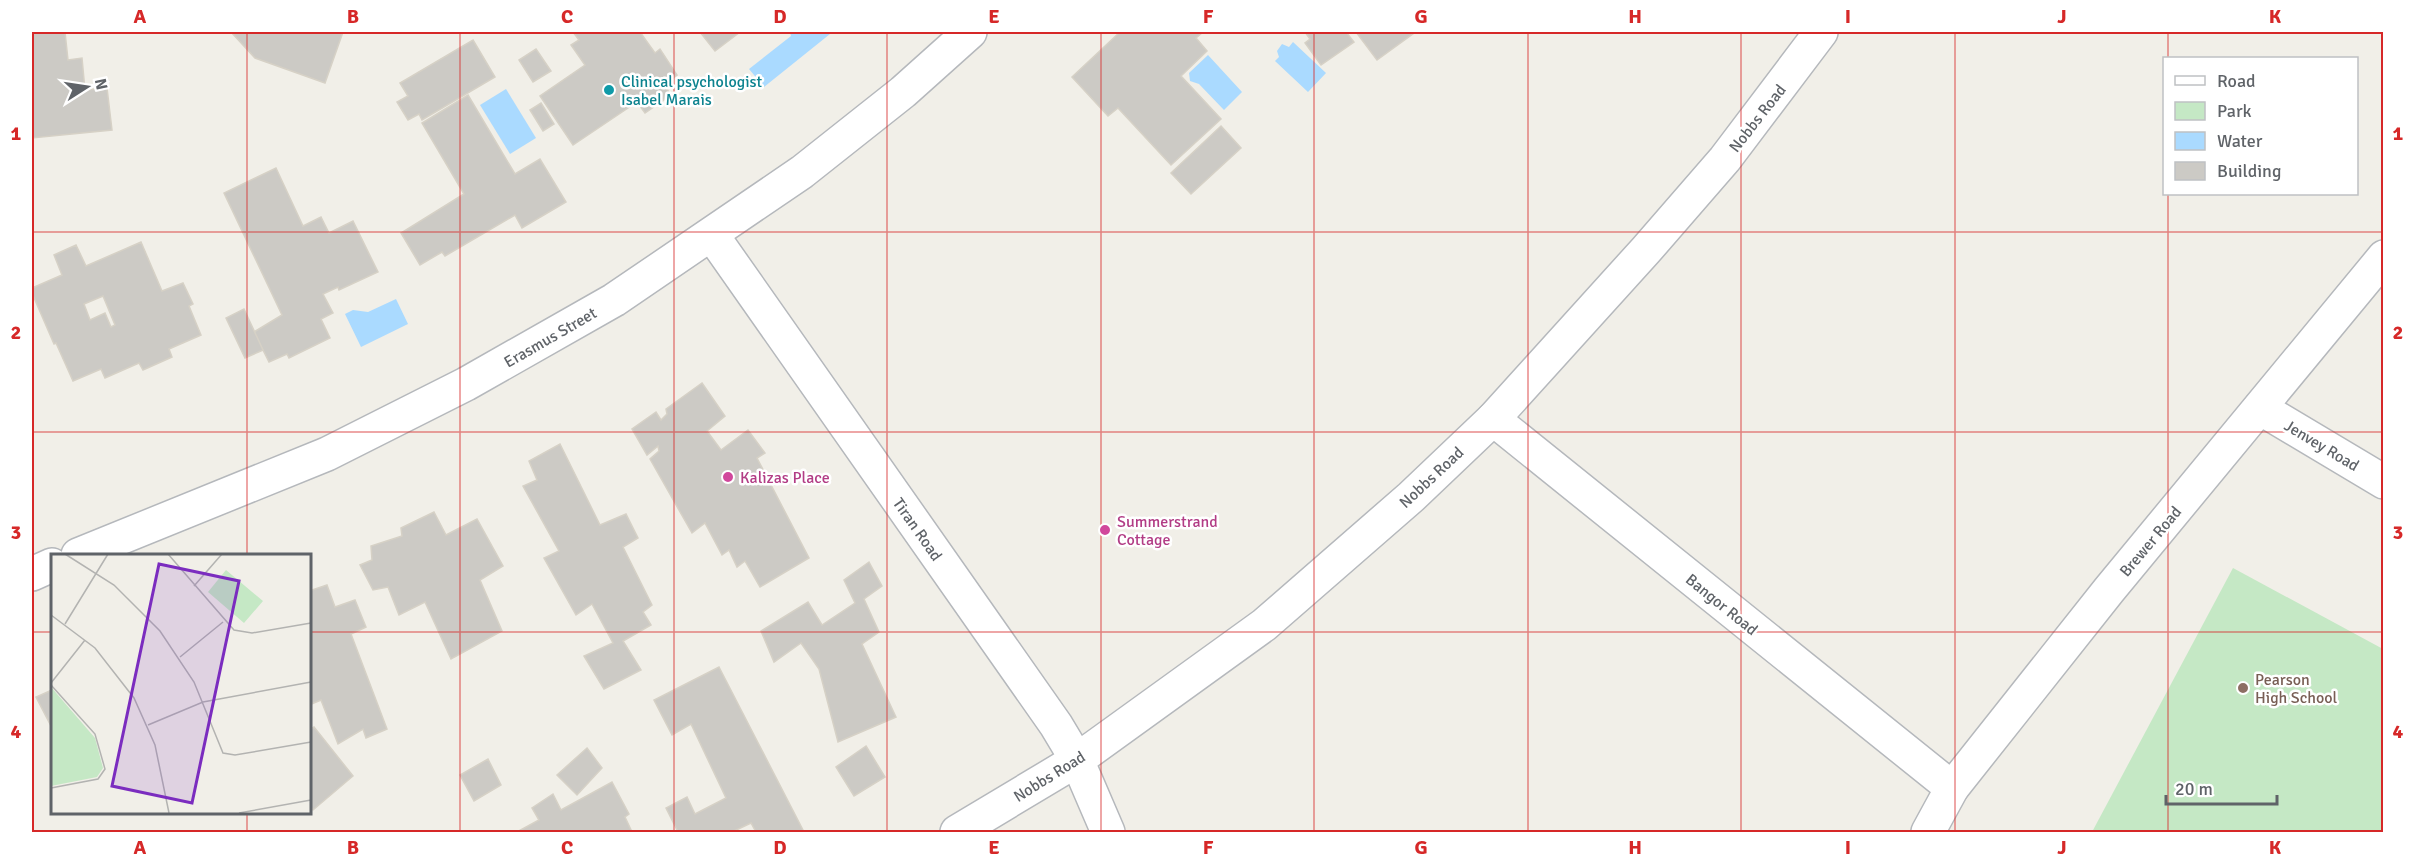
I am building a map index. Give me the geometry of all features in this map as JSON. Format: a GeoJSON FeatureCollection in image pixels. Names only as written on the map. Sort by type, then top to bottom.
{"type":"FeatureCollection","features":[{"type":"Feature","properties":{"kind":"street","name":"Erasmus Street"},"geometry":{"type":"LineString","coordinates":[[80,554],[327,454],[466,384],[614,300],[802,172],[903,92],[970,32]]}},
{"type":"Feature","properties":{"kind":"street","name":"Nobbs Road"},"geometry":{"type":"LineString","coordinates":[[957,832],[1077,760],[1264,625],[1411,497],[1493,419],[1632,267],[1725,159],[1821,32]]}},
{"type":"Feature","properties":{"kind":"street","name":"Tiran Road"},"geometry":{"type":"LineString","coordinates":[[712,235],[1056,725],[1077,760],[1108,832]]}},
{"type":"Feature","properties":{"kind":"street","name":"Brewer Road"},"geometry":{"type":"LineString","coordinates":[[1928,832],[1952,788],[2109,590],[2384,257]]}},
{"type":"Feature","properties":{"kind":"street","name":"Jenvey Road"},"geometry":{"type":"LineString","coordinates":[[2260,408],[2384,482]]}},
{"type":"Feature","properties":{"kind":"street","name":"Bangor Road"},"geometry":{"type":"LineString","coordinates":[[1493,419],[1952,788]]}},
{"type":"Feature","properties":{"kind":"street"},"geometry":{"type":"LineString","coordinates":[[32,574],[51,565]]}},
{"type":"Feature","properties":{"kind":"green space","name":"Pearson High School"},"geometry":{"type":"Polygon","coordinates":[[[2233,568],[2383,649],[2383,832],[2092,832],[2233,568]]]}},
{"type":"Feature","properties":{"kind":"water"},"geometry":{"type":"Polygon","coordinates":[[[790,32],[828,32],[830,34],[764,87],[749,69],[791,36],[790,32]]]}},
{"type":"Feature","properties":{"kind":"water"},"geometry":{"type":"Polygon","coordinates":[[[1293,42],[1326,73],[1308,92],[1275,61],[1279,57],[1277,51],[1282,44],[1289,47],[1293,42]]]}},
{"type":"Feature","properties":{"kind":"water"},"geometry":{"type":"Polygon","coordinates":[[[1208,55],[1242,92],[1224,110],[1199,84],[1190,81],[1189,73],[1208,55]]]}},
{"type":"Feature","properties":{"kind":"water"},"geometry":{"type":"Polygon","coordinates":[[[506,89],[536,138],[510,154],[480,105],[506,89]]]}},
{"type":"Feature","properties":{"kind":"water"},"geometry":{"type":"Polygon","coordinates":[[[396,299],[408,324],[361,347],[345,314],[353,310],[368,312],[396,299]]]}},
{"type":"Feature","properties":{"kind":"building"},"geometry":{"type":"Polygon","coordinates":[[[32,32],[65,32],[68,60],[82,58],[85,90],[107,88],[112,130],[32,138],[32,32]]]}},
{"type":"Feature","properties":{"kind":"building"},"geometry":{"type":"Polygon","coordinates":[[[231,32],[343,32],[325,83],[255,58],[231,32]]]}},
{"type":"Feature","properties":{"kind":"building","name":"Clinical psychologist Isabel Marais"},"geometry":{"type":"Polygon","coordinates":[[[573,32],[640,32],[655,53],[660,49],[677,75],[664,85],[671,95],[645,113],[637,102],[573,145],[540,96],[585,65],[571,45],[579,40],[573,32]]]}},
{"type":"Feature","properties":{"kind":"building"},"geometry":{"type":"Polygon","coordinates":[[[700,32],[740,32],[715,51],[700,32]]]}},
{"type":"Feature","properties":{"kind":"building"},"geometry":{"type":"Polygon","coordinates":[[[1120,32],[1203,32],[1196,38],[1207,51],[1181,76],[1221,119],[1171,165],[1118,108],[1108,116],[1072,77],[1120,32]]]}},
{"type":"Feature","properties":{"kind":"building"},"geometry":{"type":"Polygon","coordinates":[[[1305,32],[1346,32],[1354,42],[1321,65],[1305,43],[1310,39],[1305,32]]]}},
{"type":"Feature","properties":{"kind":"building"},"geometry":{"type":"Polygon","coordinates":[[[1356,32],[1412,32],[1414,33],[1377,60],[1356,32]]]}},
{"type":"Feature","properties":{"kind":"building"},"geometry":{"type":"Polygon","coordinates":[[[473,40],[495,77],[422,120],[419,114],[408,120],[397,102],[408,96],[400,83],[473,40]]]}},
{"type":"Feature","properties":{"kind":"building"},"geometry":{"type":"Polygon","coordinates":[[[536,49],[551,71],[533,82],[519,60],[536,49]]]}},
{"type":"Feature","properties":{"kind":"building"},"geometry":{"type":"Polygon","coordinates":[[[468,95],[515,174],[540,159],[566,202],[522,228],[515,215],[445,256],[442,252],[420,265],[401,233],[464,194],[422,123],[468,95]]]}},
{"type":"Feature","properties":{"kind":"building"},"geometry":{"type":"Polygon","coordinates":[[[541,103],[554,124],[543,131],[530,110],[541,103]]]}},
{"type":"Feature","properties":{"kind":"building"},"geometry":{"type":"Polygon","coordinates":[[[1221,126],[1241,148],[1191,194],[1171,173],[1221,126]]]}},
{"type":"Feature","properties":{"kind":"building"},"geometry":{"type":"Polygon","coordinates":[[[276,168],[303,226],[321,217],[329,233],[353,221],[378,272],[339,290],[338,287],[323,294],[333,313],[321,319],[330,338],[289,358],[287,354],[269,362],[254,332],[282,315],[224,193],[276,168]]]}},
{"type":"Feature","properties":{"kind":"building"},"geometry":{"type":"Polygon","coordinates":[[[141,242],[162,291],[183,283],[193,304],[189,306],[201,335],[169,349],[172,357],[143,370],[139,363],[105,378],[101,369],[73,381],[56,343],[54,344],[32,293],[32,288],[62,275],[54,255],[76,245],[86,266],[141,242]],[[103,296],[84,304],[90,320],[105,313],[111,327],[115,325],[103,296]]]}},
{"type":"Feature","properties":{"kind":"building"},"geometry":{"type":"Polygon","coordinates":[[[244,309],[263,350],[245,358],[226,318],[244,309]]]}},
{"type":"Feature","properties":{"kind":"building"},"geometry":{"type":"Polygon","coordinates":[[[702,383],[725,416],[707,431],[721,450],[748,430],[765,453],[757,458],[809,558],[760,587],[745,561],[737,567],[729,550],[722,555],[705,523],[692,533],[650,459],[659,451],[658,446],[647,455],[632,429],[656,412],[661,420],[667,414],[666,409],[702,383]]]}},
{"type":"Feature","properties":{"kind":"building"},"geometry":{"type":"Polygon","coordinates":[[[560,444],[600,525],[626,514],[638,538],[623,547],[652,605],[643,612],[651,625],[623,641],[641,670],[604,689],[584,656],[613,643],[592,604],[576,615],[544,558],[559,551],[523,486],[537,480],[529,461],[560,444]]]}},
{"type":"Feature","properties":{"kind":"building"},"geometry":{"type":"Polygon","coordinates":[[[434,512],[446,535],[477,519],[503,566],[480,580],[502,631],[451,659],[425,602],[399,615],[388,587],[373,590],[360,565],[372,560],[371,546],[402,536],[401,528],[434,512]]]}},
{"type":"Feature","properties":{"kind":"building"},"geometry":{"type":"Polygon","coordinates":[[[869,562],[882,586],[864,599],[879,632],[862,644],[896,717],[838,742],[819,669],[801,643],[774,662],[761,631],[808,602],[822,625],[855,603],[844,580],[869,562]]]}},
{"type":"Feature","properties":{"kind":"building"},"geometry":{"type":"Polygon","coordinates":[[[327,585],[335,607],[355,600],[366,627],[351,634],[387,729],[366,738],[363,729],[338,744],[321,700],[310,705],[310,591],[327,585]]]}},
{"type":"Feature","properties":{"kind":"building"},"geometry":{"type":"Polygon","coordinates":[[[719,667],[804,832],[756,832],[751,823],[732,832],[678,832],[666,808],[687,797],[695,814],[726,798],[691,724],[672,735],[654,700],[719,667]]]}},
{"type":"Feature","properties":{"kind":"building"},"geometry":{"type":"Polygon","coordinates":[[[51,690],[51,726],[36,697],[51,690]]]}},
{"type":"Feature","properties":{"kind":"building"},"geometry":{"type":"Polygon","coordinates":[[[314,727],[353,776],[313,810],[310,806],[310,729],[314,727]]]}},
{"type":"Feature","properties":{"kind":"building"},"geometry":{"type":"Polygon","coordinates":[[[866,746],[885,777],[854,796],[836,767],[866,746]]]}},
{"type":"Feature","properties":{"kind":"building"},"geometry":{"type":"Polygon","coordinates":[[[587,748],[602,768],[577,795],[557,775],[587,748]]]}},
{"type":"Feature","properties":{"kind":"building"},"geometry":{"type":"Polygon","coordinates":[[[488,759],[501,785],[474,801],[460,775],[488,759]]]}},
{"type":"Feature","properties":{"kind":"building"},"geometry":{"type":"Polygon","coordinates":[[[612,782],[629,814],[625,817],[632,832],[517,832],[539,820],[532,808],[553,794],[561,810],[612,782]]]}},
{"type":"Feature","properties":{"kind":"place","name":"Clinical psychologist Isabel Marais"},"geometry":{"type":"Point","coordinates":[609,90]}},
{"type":"Feature","properties":{"kind":"place","name":"Kalizas Place"},"geometry":{"type":"Point","coordinates":[728,477]}},
{"type":"Feature","properties":{"kind":"place","name":"Summerstrand Cottage"},"geometry":{"type":"Point","coordinates":[1105,530]}},
{"type":"Feature","properties":{"kind":"place","name":"Pearson High School"},"geometry":{"type":"Point","coordinates":[2243,688]}}]}
